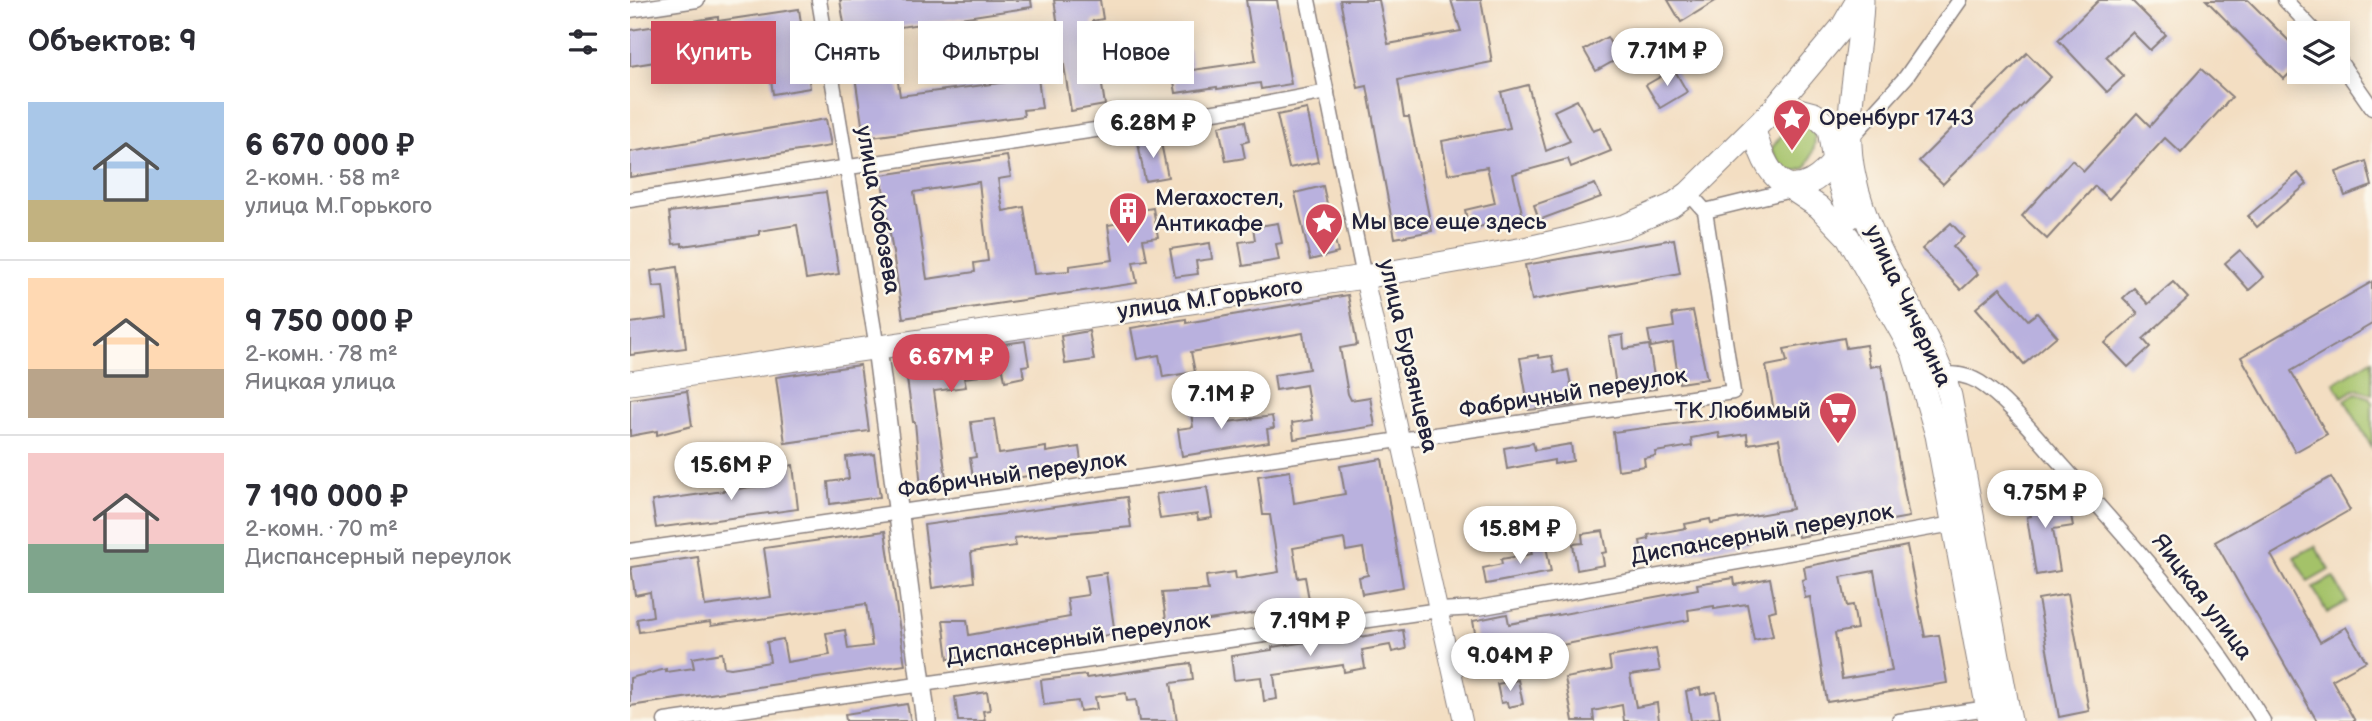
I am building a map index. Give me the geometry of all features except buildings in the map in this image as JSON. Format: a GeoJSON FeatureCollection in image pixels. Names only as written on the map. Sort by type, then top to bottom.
{"type":"FeatureCollection","features":[{"type":"Feature","properties":{"kind":"main road","name":"улица М.Горького"},"geometry":{"type":"LineString","coordinates":[[630,383],[1364,276],[1589,236],[1650,217],[1689,193],[1773,110],[1843,26],[1860,0]]}},
{"type":"Feature","properties":{"kind":"main road"},"geometry":{"type":"LineString","coordinates":[[1816,169],[1860,0]]}},
{"type":"Feature","properties":{"kind":"main road"},"geometry":{"type":"LineString","coordinates":[[1773,110],[1799,110],[1823,121],[1829,128],[1816,169]]}},
{"type":"Feature","properties":{"kind":"main road"},"geometry":{"type":"LineString","coordinates":[[1754,129],[1761,157],[1773,176],[1816,169]]}},
{"type":"Feature","properties":{"kind":"main road","name":"улица Чичерина"},"geometry":{"type":"LineString","coordinates":[[1816,169],[1860,201],[1943,374],[1960,445],[2010,721]]}},
{"type":"Feature","properties":{"kind":"main road","name":"улица Чичерина"},"geometry":{"type":"LineString","coordinates":[[1816,169],[1819,207],[1848,237],[1913,352],[1937,435],[1989,715]]}},
{"type":"Feature","properties":{"kind":"main road","name":"улица Кобозева"},"geometry":{"type":"LineString","coordinates":[[877,348],[926,721]]}},
{"type":"Feature","properties":{"kind":"street"},"geometry":{"type":"LineString","coordinates":[[630,10],[697,0]]}},
{"type":"Feature","properties":{"kind":"street","name":"улица Кобозева"},"geometry":{"type":"LineString","coordinates":[[819,0],[844,165],[877,348]]}},
{"type":"Feature","properties":{"kind":"street","name":"улица Бурзянцева"},"geometry":{"type":"LineString","coordinates":[[1308,0],[1364,276],[1463,721]]}},
{"type":"Feature","properties":{"kind":"street"},"geometry":{"type":"LineString","coordinates":[[1689,193],[1705,211],[1816,169],[1906,78],[1960,0]]}},
{"type":"Feature","properties":{"kind":"street"},"geometry":{"type":"LineString","coordinates":[[2285,0],[2305,21]]}},
{"type":"Feature","properties":{"kind":"street"},"geometry":{"type":"LineString","coordinates":[[2350,76],[2372,108]]}},
{"type":"Feature","properties":{"kind":"street"},"geometry":{"type":"LineString","coordinates":[[630,200],[844,165],[1194,116],[1327,92]]}},
{"type":"Feature","properties":{"kind":"street","name":"Фабричный переулок"},"geometry":{"type":"LineString","coordinates":[[630,551],[1402,442],[1733,392],[1705,211]]}},
{"type":"Feature","properties":{"kind":"street","name":"Яицкая улица"},"geometry":{"type":"LineString","coordinates":[[1943,374],[1969,376],[1982,384],[2029,429],[2150,562],[2189,611],[2263,721]]}},
{"type":"Feature","properties":{"kind":"street","name":"Диспансерный переулок"},"geometry":{"type":"LineString","coordinates":[[665,721],[1439,610],[1478,608],[1953,524]]}},
{"type":"Feature","properties":{"kind":"street"},"geometry":{"type":"LineString","coordinates":[[1899,721],[1989,715]]}},
{"type":"Feature","properties":{"kind":"green space"},"geometry":{"type":"Polygon","coordinates":[[[1794,119],[1805,119],[1813,130],[1815,142],[1806,168],[1787,174],[1771,149],[1794,119]]]}},
{"type":"Feature","properties":{"kind":"green space"},"geometry":{"type":"Polygon","coordinates":[[[2372,360],[2372,394],[2356,389],[2342,397],[2334,383],[2372,360]]]}},
{"type":"Feature","properties":{"kind":"green space"},"geometry":{"type":"Polygon","coordinates":[[[2356,393],[2369,397],[2372,402],[2372,448],[2345,400],[2356,393]]]}},
{"type":"Feature","properties":{"kind":"green space"},"geometry":{"type":"Polygon","coordinates":[[[2315,546],[2329,570],[2308,582],[2294,557],[2315,546]]]}},
{"type":"Feature","properties":{"kind":"green space"},"geometry":{"type":"Polygon","coordinates":[[[2333,577],[2347,602],[2327,613],[2313,588],[2333,577]]]}},
{"type":"Feature","properties":{"kind":"place","name":"Оренбург 1743"},"geometry":{"type":"Point","coordinates":[1792,152]}},
{"type":"Feature","properties":{"kind":"place","name":"Мегахостел, Антикафе"},"geometry":{"type":"Point","coordinates":[1128,245]}},
{"type":"Feature","properties":{"kind":"place","name":"Мы все еще здесь"},"geometry":{"type":"Point","coordinates":[1324,256]}},
{"type":"Feature","properties":{"kind":"place","name":"ТК Любимый"},"geometry":{"type":"Point","coordinates":[1838,445]}}]}
